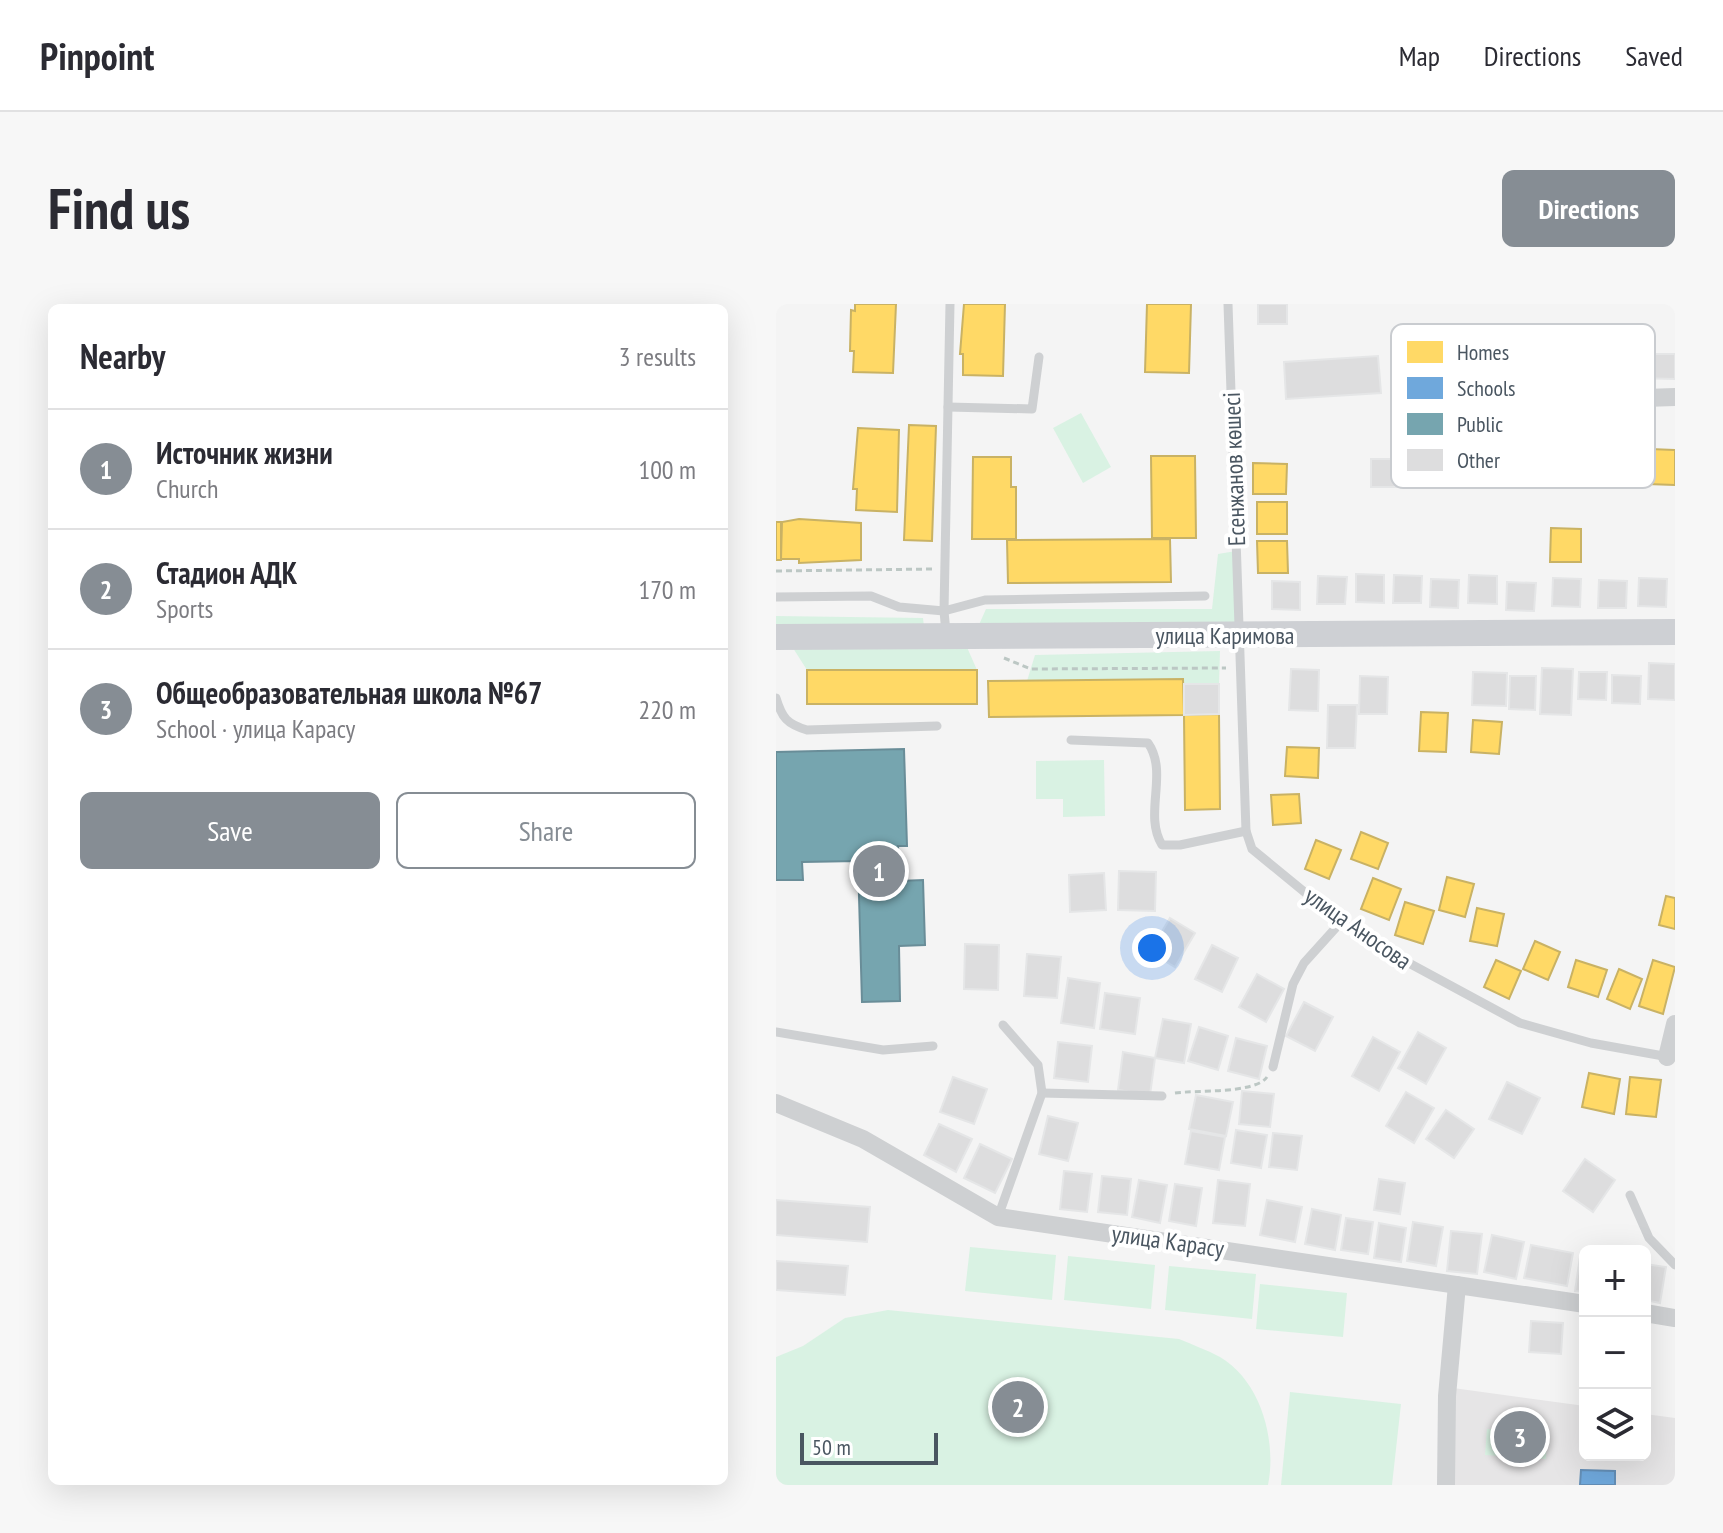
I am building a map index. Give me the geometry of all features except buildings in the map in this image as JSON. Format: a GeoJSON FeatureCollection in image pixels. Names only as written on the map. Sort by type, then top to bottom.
{"type":"FeatureCollection","features":[{"type":"Feature","properties":{"kind":"street"},"geometry":{"type":"LineString","coordinates":[[1655,398],[1675,397]]}},
{"type":"Feature","properties":{"kind":"street","name":"улица Каримова"},"geometry":{"type":"LineString","coordinates":[[776,637],[945,624],[1239,634],[1675,632]]}},
{"type":"Feature","properties":{"kind":"street"},"geometry":{"type":"LineString","coordinates":[[1671,1057],[1675,1024]]}},
{"type":"Feature","properties":{"kind":"street","name":"улица Карасу"},"geometry":{"type":"LineString","coordinates":[[776,1103],[863,1139],[998,1217],[1579,1303]]}},
{"type":"Feature","properties":{"kind":"street"},"geometry":{"type":"LineString","coordinates":[[1446,1485],[1447,1396],[1457,1285]]}},
{"type":"Feature","properties":{"kind":"street"},"geometry":{"type":"LineString","coordinates":[[1651,1314],[1675,1318]]}},
{"type":"Feature","properties":{"kind":"lane"},"geometry":{"type":"LineString","coordinates":[[945,624],[950,304]]}},
{"type":"Feature","properties":{"kind":"lane","name":"Есенжанов көшесі"},"geometry":{"type":"LineString","coordinates":[[1228,304],[1239,634]]}},
{"type":"Feature","properties":{"kind":"lane"},"geometry":{"type":"LineString","coordinates":[[948,407],[1032,409],[1039,357]]}},
{"type":"Feature","properties":{"kind":"lane"},"geometry":{"type":"LineString","coordinates":[[776,597],[871,596],[945,624]]}},
{"type":"Feature","properties":{"kind":"lane"},"geometry":{"type":"LineString","coordinates":[[945,624],[985,600],[1205,596]]}},
{"type":"Feature","properties":{"kind":"lane"},"geometry":{"type":"LineString","coordinates":[[1071,740],[1148,743],[1158,762],[1155,822],[1162,845],[1180,845],[1246,831],[1239,634]]}},
{"type":"Feature","properties":{"kind":"lane"},"geometry":{"type":"LineString","coordinates":[[776,698],[781,715],[790,725],[807,730],[937,726]]}},
{"type":"Feature","properties":{"kind":"lane","name":"улица Аносова"},"geometry":{"type":"LineString","coordinates":[[1246,831],[1252,849],[1341,922],[1450,988],[1520,1023],[1591,1043],[1671,1057]]}},
{"type":"Feature","properties":{"kind":"lane"},"geometry":{"type":"LineString","coordinates":[[1273,1067],[1293,984],[1304,963],[1341,922]]}},
{"type":"Feature","properties":{"kind":"lane"},"geometry":{"type":"LineString","coordinates":[[998,1217],[1042,1093],[1038,1065],[1003,1025]]}},
{"type":"Feature","properties":{"kind":"lane"},"geometry":{"type":"LineString","coordinates":[[776,1032],[883,1050],[933,1046]]}},
{"type":"Feature","properties":{"kind":"lane"},"geometry":{"type":"LineString","coordinates":[[1042,1093],[1162,1096]]}},
{"type":"Feature","properties":{"kind":"lane"},"geometry":{"type":"LineString","coordinates":[[1630,1195],[1649,1238],[1675,1265]]}},
{"type":"Feature","properties":{"kind":"path"},"geometry":{"type":"LineString","coordinates":[[776,571],[945,569]]}},
{"type":"Feature","properties":{"kind":"path"},"geometry":{"type":"LineString","coordinates":[[1001,657],[1031,669],[1229,668]]}},
{"type":"Feature","properties":{"kind":"path"},"geometry":{"type":"LineString","coordinates":[[1162,1096],[1260,1085],[1273,1067]]}},
{"type":"Feature","properties":{"kind":"shaded area"},"geometry":{"type":"Polygon","coordinates":[[[1453,1388],[1579,1405],[1579,1461],[1651,1461],[1651,1415],[1675,1418],[1675,1485],[1455,1485],[1453,1388]]]}},
{"type":"Feature","properties":{"kind":"green space"},"geometry":{"type":"Polygon","coordinates":[[[1081,413],[1111,467],[1083,483],[1053,428],[1081,413]]]}},
{"type":"Feature","properties":{"kind":"green space"},"geometry":{"type":"Polygon","coordinates":[[[1236,551],[1239,634],[974,636],[986,609],[1212,609],[1218,554],[1236,551]]]}},
{"type":"Feature","properties":{"kind":"green space"},"geometry":{"type":"Polygon","coordinates":[[[776,616],[923,618],[925,636],[962,636],[977,670],[807,670],[786,637],[776,637],[776,616]]]}},
{"type":"Feature","properties":{"kind":"green space"},"geometry":{"type":"Polygon","coordinates":[[[1220,651],[1219,684],[1184,684],[1183,679],[1027,681],[1035,655],[1220,651]]]}},
{"type":"Feature","properties":{"kind":"green space"},"geometry":{"type":"Polygon","coordinates":[[[1104,760],[1105,816],[1063,817],[1063,799],[1036,799],[1036,761],[1104,760]]]}},
{"type":"Feature","properties":{"kind":"green space"},"geometry":{"type":"Polygon","coordinates":[[[970,1247],[1056,1255],[1052,1300],[965,1291],[970,1247]]]}},
{"type":"Feature","properties":{"kind":"green space"},"geometry":{"type":"Polygon","coordinates":[[[1068,1256],[1155,1265],[1151,1309],[1064,1300],[1068,1256]]]}},
{"type":"Feature","properties":{"kind":"green space"},"geometry":{"type":"Polygon","coordinates":[[[1169,1266],[1256,1274],[1252,1319],[1165,1310],[1169,1266]]]}},
{"type":"Feature","properties":{"kind":"green space"},"geometry":{"type":"Polygon","coordinates":[[[1260,1284],[1347,1293],[1343,1337],[1256,1329],[1260,1284]]]}},
{"type":"Feature","properties":{"kind":"green space"},"geometry":{"type":"Polygon","coordinates":[[[888,1310],[1179,1339],[1210,1352],[1234,1368],[1256,1396],[1268,1431],[1268,1485],[776,1485],[776,1357],[803,1346],[845,1318],[888,1310]]]}},
{"type":"Feature","properties":{"kind":"green space"},"geometry":{"type":"Polygon","coordinates":[[[1290,1392],[1401,1404],[1392,1485],[1281,1485],[1290,1392]]]}},
{"type":"Feature","properties":{"kind":"green space"},"geometry":{"type":"Polygon","coordinates":[[[1487,1429],[1547,1433],[1546,1459],[1485,1455],[1487,1429]]]}},
{"type":"Feature","properties":{"kind":"place","name":"Источник жизни"},"geometry":{"type":"Point","coordinates":[879,871]}},
{"type":"Feature","properties":{"kind":"place","name":"Стадион АДК"},"geometry":{"type":"Point","coordinates":[1018,1407]}},
{"type":"Feature","properties":{"kind":"place","name":"Общеобразовательная школа №67"},"geometry":{"type":"Point","coordinates":[1520,1437]}}]}
